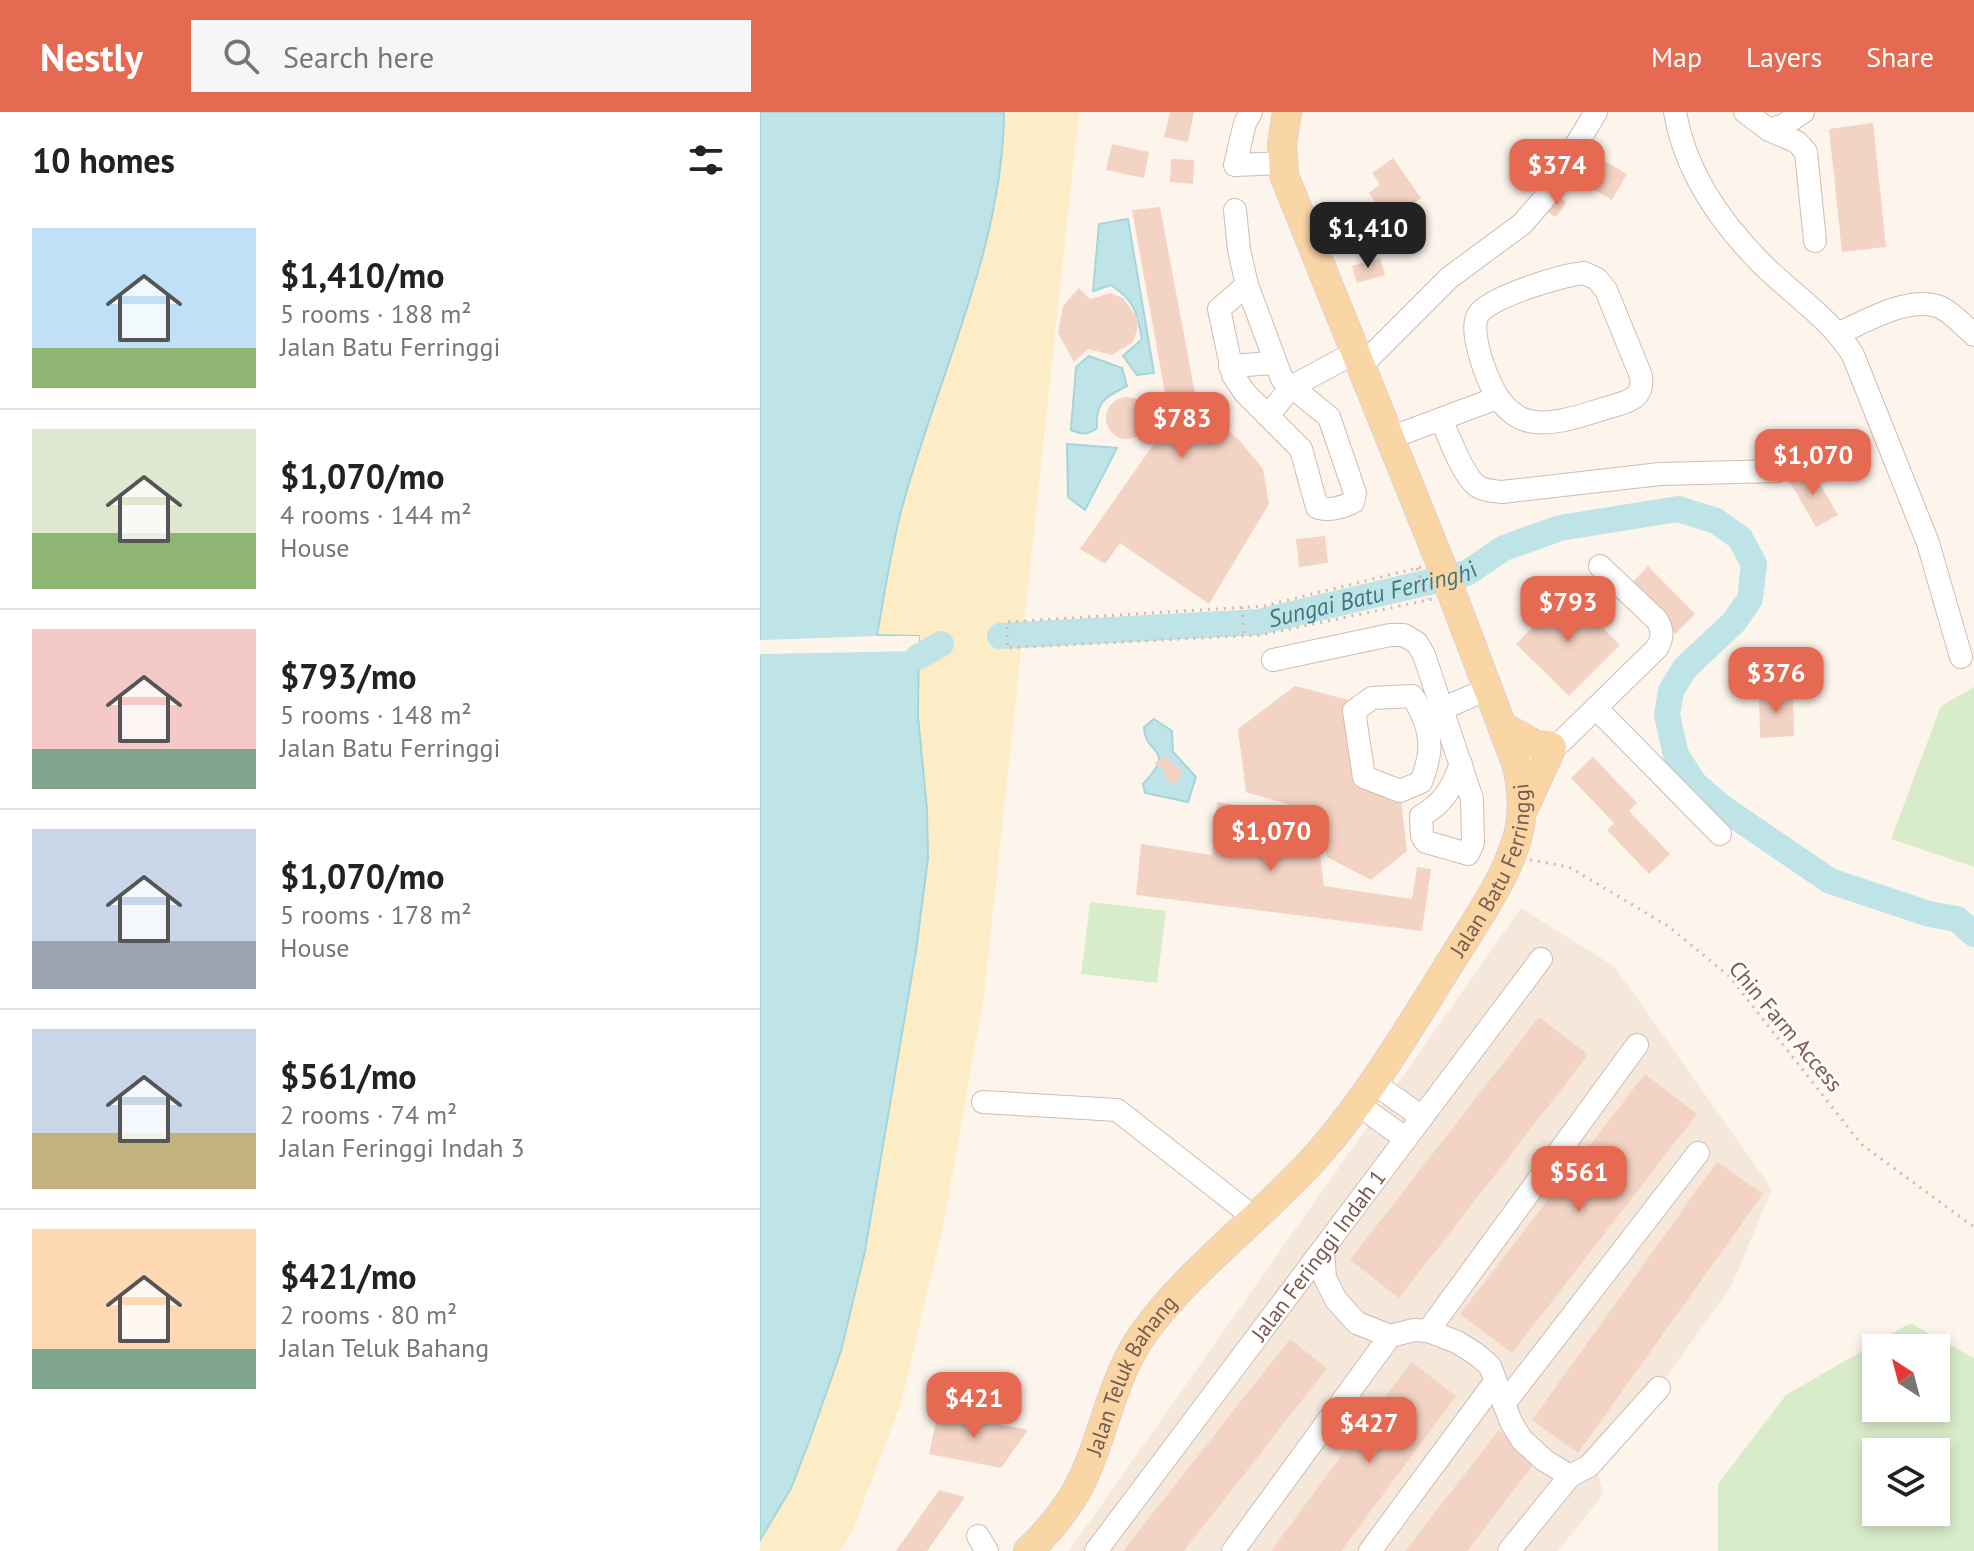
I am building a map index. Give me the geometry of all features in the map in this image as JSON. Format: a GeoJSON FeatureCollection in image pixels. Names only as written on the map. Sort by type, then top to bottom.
{"type":"FeatureCollection","features":[{"type":"Feature","properties":{"kind":"main road","name":"Jalan Batu Ferringgi"},"geometry":{"type":"LineString","coordinates":[[1256,1219],[1319,1153],[1367,1094],[1472,928],[1511,857],[1519,834],[1520,817],[1520,777],[1516,763],[1488,689],[1440,597],[1390,438],[1290,194],[1281,163],[1287,112]]}},
{"type":"Feature","properties":{"kind":"main road"},"geometry":{"type":"LineString","coordinates":[[1502,726],[1536,745],[1552,747],[1520,817]]}},
{"type":"Feature","properties":{"kind":"main road","name":"Jalan Teluk Bahang"},"geometry":{"type":"LineString","coordinates":[[1028,1551],[1044,1536],[1076,1490],[1120,1379],[1141,1338],[1188,1282],[1256,1219]]}},
{"type":"Feature","properties":{"kind":"street"},"geometry":{"type":"LineString","coordinates":[[1251,112],[1245,123],[1235,165],[1281,163]]}},
{"type":"Feature","properties":{"kind":"street"},"geometry":{"type":"LineString","coordinates":[[1268,416],[1291,387],[1359,359],[1449,278],[1522,224],[1543,200],[1596,112]]}},
{"type":"Feature","properties":{"kind":"street"},"geometry":{"type":"LineString","coordinates":[[1675,112],[1677,126],[1707,199],[1716,213],[1762,264],[1839,333],[1853,355],[1928,543],[1961,657]]}},
{"type":"Feature","properties":{"kind":"street"},"geometry":{"type":"LineString","coordinates":[[1745,112],[1769,130],[1797,142],[1806,152],[1815,241]]}},
{"type":"Feature","properties":{"kind":"street"},"geometry":{"type":"LineString","coordinates":[[1769,130],[1784,125],[1803,112]]}},
{"type":"Feature","properties":{"kind":"street"},"geometry":{"type":"LineString","coordinates":[[1235,210],[1247,285],[1274,363],[1282,379],[1329,417],[1355,493],[1353,502],[1326,510],[1317,507],[1301,449],[1239,385],[1230,366],[1219,309],[1247,285]]}},
{"type":"Feature","properties":{"kind":"street"},"geometry":{"type":"LineString","coordinates":[[1584,273],[1597,279],[1606,290],[1641,376],[1642,386],[1638,396],[1629,402],[1570,418],[1540,422],[1517,416],[1497,398],[1475,339],[1473,324],[1480,311],[1492,303],[1570,274],[1584,273]]}},
{"type":"Feature","properties":{"kind":"street"},"geometry":{"type":"LineString","coordinates":[[1839,333],[1902,307],[1927,304],[1951,314],[1974,335]]}},
{"type":"Feature","properties":{"kind":"street"},"geometry":{"type":"LineString","coordinates":[[1230,366],[1274,363]]}},
{"type":"Feature","properties":{"kind":"street"},"geometry":{"type":"LineString","coordinates":[[1390,438],[1497,398]]}},
{"type":"Feature","properties":{"kind":"street"},"geometry":{"type":"LineString","coordinates":[[1441,419],[1466,472],[1477,486],[1489,491],[1660,474],[1777,471]]}},
{"type":"Feature","properties":{"kind":"street"},"geometry":{"type":"LineString","coordinates":[[1516,763],[1552,747],[1596,708],[1657,648],[1662,639],[1662,629],[1657,620],[1600,566]]}},
{"type":"Feature","properties":{"kind":"street"},"geometry":{"type":"LineString","coordinates":[[1273,660],[1390,635],[1404,635],[1417,643],[1424,655],[1432,713],[1429,761],[1421,782],[1400,791],[1366,779],[1354,715],[1356,708],[1372,698],[1408,696],[1417,701],[1432,713],[1461,764]]}},
{"type":"Feature","properties":{"kind":"street"},"geometry":{"type":"LineString","coordinates":[[1432,713],[1488,689]]}},
{"type":"Feature","properties":{"kind":"street"},"geometry":{"type":"LineString","coordinates":[[1596,708],[1720,834]]}},
{"type":"Feature","properties":{"kind":"street","name":"Jalan Feringgi Indah 1"},"geometry":{"type":"LineString","coordinates":[[1096,1551],[1541,959]]}},
{"type":"Feature","properties":{"kind":"street"},"geometry":{"type":"LineString","coordinates":[[1428,1331],[1637,1045]]}},
{"type":"Feature","properties":{"kind":"street"},"geometry":{"type":"LineString","coordinates":[[1367,1094],[1422,1117]]}},
{"type":"Feature","properties":{"kind":"street"},"geometry":{"type":"LineString","coordinates":[[1367,1094],[1406,1139]]}},
{"type":"Feature","properties":{"kind":"street"},"geometry":{"type":"LineString","coordinates":[[983,1102],[1117,1110],[1256,1219]]}},
{"type":"Feature","properties":{"kind":"street"},"geometry":{"type":"LineString","coordinates":[[1504,1404],[1698,1153]]}},
{"type":"Feature","properties":{"kind":"street"},"geometry":{"type":"LineString","coordinates":[[1323,1250],[1325,1278],[1336,1300],[1357,1323],[1390,1336],[1414,1330],[1428,1331],[1457,1342],[1476,1354],[1490,1366],[1511,1422],[1522,1440],[1544,1460],[1570,1476]]}},
{"type":"Feature","properties":{"kind":"street"},"geometry":{"type":"LineString","coordinates":[[1233,1551],[1390,1336]]}},
{"type":"Feature","properties":{"kind":"street"},"geometry":{"type":"LineString","coordinates":[[1370,1551],[1495,1382]]}},
{"type":"Feature","properties":{"kind":"street"},"geometry":{"type":"LineString","coordinates":[[1509,1551],[1570,1476],[1589,1466],[1659,1388]]}},
{"type":"Feature","properties":{"kind":"path"},"geometry":{"type":"LineString","coordinates":[[1429,565],[1440,597],[1261,635],[1007,648],[1007,622],[1264,606],[1429,565]]}},
{"type":"Feature","properties":{"kind":"path"},"geometry":{"type":"LineString","coordinates":[[1242,607],[1244,636]]}},
{"type":"Feature","properties":{"kind":"path","name":"Chin Farm Access"},"geometry":{"type":"LineString","coordinates":[[1511,857],[1569,867],[1668,926],[1729,976],[1861,1144],[1974,1227]]}},
{"type":"Feature","properties":{"kind":"shaded area"},"geometry":{"type":"Polygon","coordinates":[[[1521,908],[1615,967],[1772,1189],[1731,1287],[1598,1472],[1603,1495],[1558,1551],[1069,1551],[1521,908]]]}},
{"type":"Feature","properties":{"kind":"green space"},"geometry":{"type":"Polygon","coordinates":[[[1974,687],[1974,867],[1891,839],[1941,706],[1974,687]]]}},
{"type":"Feature","properties":{"kind":"green space"},"geometry":{"type":"Polygon","coordinates":[[[1090,902],[1166,911],[1157,983],[1081,974],[1090,902]]]}},
{"type":"Feature","properties":{"kind":"green space"},"geometry":{"type":"Polygon","coordinates":[[[1910,1323],[1930,1334],[1891,1334],[1910,1323]]]}},
{"type":"Feature","properties":{"kind":"green space"},"geometry":{"type":"Polygon","coordinates":[[[1950,1345],[1974,1358],[1974,1551],[1718,1551],[1718,1484],[1786,1395],[1862,1351],[1862,1422],[1950,1422],[1950,1345]]]}},
{"type":"Feature","properties":{"kind":"sand"},"geometry":{"type":"Polygon","coordinates":[[[1004,112],[1079,112],[984,995],[944,1222],[901,1403],[853,1530],[840,1551],[760,1551],[760,1540],[791,1488],[841,1351],[865,1251],[916,951],[928,858],[918,716],[919,637],[877,636],[903,505],[981,262],[1001,163],[1004,112]]]}},
{"type":"Feature","properties":{"kind":"water"},"geometry":{"type":"Polygon","coordinates":[[[760,112],[1004,112],[1001,163],[981,262],[903,504],[877,635],[919,636],[918,716],[928,858],[916,951],[865,1251],[841,1351],[810,1439],[791,1488],[760,1540],[760,112]]]}},
{"type":"Feature","properties":{"kind":"water"},"geometry":{"type":"Polygon","coordinates":[[[1128,219],[1154,373],[1137,375],[1123,356],[1142,339],[1134,308],[1111,285],[1093,291],[1099,224],[1128,219]]]}},
{"type":"Feature","properties":{"kind":"water"},"geometry":{"type":"Polygon","coordinates":[[[1089,356],[1122,368],[1127,386],[1103,401],[1098,412],[1097,428],[1082,433],[1071,430],[1076,367],[1089,356]]]}},
{"type":"Feature","properties":{"kind":"water"},"geometry":{"type":"Polygon","coordinates":[[[1067,444],[1117,448],[1085,510],[1068,497],[1067,444]]]}},
{"type":"Feature","properties":{"kind":"water"},"geometry":{"type":"Polygon","coordinates":[[[1154,719],[1172,731],[1173,752],[1196,777],[1188,802],[1145,793],[1143,784],[1159,758],[1146,737],[1144,727],[1154,719]]]}},
{"type":"Feature","properties":{"kind":"pier"},"geometry":{"type":"Polygon","coordinates":[[[919,636],[919,651],[760,654],[760,640],[919,636]]]}},
{"type":"Feature","properties":{"kind":"building"},"geometry":{"type":"Polygon","coordinates":[[[1170,112],[1194,112],[1188,142],[1164,137],[1170,112]]]}},
{"type":"Feature","properties":{"kind":"building"},"geometry":{"type":"Polygon","coordinates":[[[1873,123],[1886,247],[1842,252],[1829,129],[1873,123]]]}},
{"type":"Feature","properties":{"kind":"building"},"geometry":{"type":"Polygon","coordinates":[[[1112,144],[1149,152],[1144,178],[1106,170],[1112,144]]]}},
{"type":"Feature","properties":{"kind":"building"},"geometry":{"type":"Polygon","coordinates":[[[1589,152],[1627,174],[1612,200],[1574,178],[1589,152]]]}},
{"type":"Feature","properties":{"kind":"building"},"geometry":{"type":"Polygon","coordinates":[[[1393,158],[1421,198],[1405,210],[1399,201],[1382,212],[1369,193],[1380,184],[1372,173],[1393,158]]]}},
{"type":"Feature","properties":{"kind":"building"},"geometry":{"type":"Polygon","coordinates":[[[1171,159],[1194,160],[1193,184],[1170,182],[1171,159]]]}},
{"type":"Feature","properties":{"kind":"building"},"geometry":{"type":"Polygon","coordinates":[[[1557,196],[1566,202],[1556,217],[1547,212],[1557,196]]]}},
{"type":"Feature","properties":{"kind":"building"},"geometry":{"type":"Polygon","coordinates":[[[1160,207],[1197,404],[1239,440],[1263,469],[1269,504],[1209,604],[1120,543],[1105,564],[1080,549],[1165,428],[1166,398],[1132,210],[1160,207]]]}},
{"type":"Feature","properties":{"kind":"building"},"geometry":{"type":"Polygon","coordinates":[[[1380,258],[1385,275],[1357,283],[1352,266],[1380,258]]]}},
{"type":"Feature","properties":{"kind":"building"},"geometry":{"type":"Polygon","coordinates":[[[1079,288],[1090,299],[1110,293],[1123,298],[1138,319],[1132,343],[1112,355],[1088,349],[1074,362],[1058,333],[1063,306],[1079,288]]]}},
{"type":"Feature","properties":{"kind":"building"},"geometry":{"type":"Polygon","coordinates":[[[1127,397],[1142,403],[1148,418],[1142,433],[1127,439],[1112,433],[1106,418],[1112,403],[1127,397]]]}},
{"type":"Feature","properties":{"kind":"building"},"geometry":{"type":"Polygon","coordinates":[[[1810,467],[1838,515],[1816,527],[1788,479],[1810,467]]]}},
{"type":"Feature","properties":{"kind":"building"},"geometry":{"type":"Polygon","coordinates":[[[1325,536],[1328,563],[1299,567],[1296,539],[1325,536]]]}},
{"type":"Feature","properties":{"kind":"building"},"geometry":{"type":"Polygon","coordinates":[[[1648,566],[1695,614],[1675,634],[1628,587],[1648,566]]]}},
{"type":"Feature","properties":{"kind":"building"},"geometry":{"type":"Polygon","coordinates":[[[1567,592],[1620,645],[1569,696],[1516,644],[1567,592]]]}},
{"type":"Feature","properties":{"kind":"building"},"geometry":{"type":"Polygon","coordinates":[[[1295,686],[1349,700],[1361,778],[1401,800],[1407,851],[1371,880],[1327,857],[1317,813],[1246,792],[1238,729],[1295,686]]]}},
{"type":"Feature","properties":{"kind":"building"},"geometry":{"type":"Polygon","coordinates":[[[1793,693],[1794,736],[1760,738],[1759,694],[1793,693]]]}},
{"type":"Feature","properties":{"kind":"building"},"geometry":{"type":"Polygon","coordinates":[[[1168,755],[1171,765],[1177,765],[1182,773],[1176,783],[1167,782],[1164,770],[1154,763],[1168,755]]]}},
{"type":"Feature","properties":{"kind":"building"},"geometry":{"type":"Polygon","coordinates":[[[1593,757],[1637,803],[1629,811],[1670,854],[1649,874],[1607,830],[1614,823],[1571,778],[1593,757]]]}},
{"type":"Feature","properties":{"kind":"building"},"geometry":{"type":"Polygon","coordinates":[[[1217,802],[1315,817],[1324,886],[1412,899],[1417,867],[1431,869],[1422,931],[1136,895],[1141,844],[1212,855],[1217,802]]]}},
{"type":"Feature","properties":{"kind":"building"},"geometry":{"type":"Polygon","coordinates":[[[1539,1017],[1588,1055],[1399,1298],[1350,1260],[1539,1017]]]}},
{"type":"Feature","properties":{"kind":"building"},"geometry":{"type":"Polygon","coordinates":[[[1645,1074],[1697,1114],[1512,1353],[1460,1314],[1645,1074]]]}},
{"type":"Feature","properties":{"kind":"building"},"geometry":{"type":"Polygon","coordinates":[[[1717,1162],[1763,1194],[1578,1453],[1532,1420],[1717,1162]]]}},
{"type":"Feature","properties":{"kind":"building"},"geometry":{"type":"Polygon","coordinates":[[[1290,1339],[1327,1368],[1184,1551],[1123,1551],[1290,1339]]]}},
{"type":"Feature","properties":{"kind":"building"},"geometry":{"type":"Polygon","coordinates":[[[1411,1362],[1456,1396],[1341,1551],[1271,1551],[1411,1362]]]}},
{"type":"Feature","properties":{"kind":"building"},"geometry":{"type":"Polygon","coordinates":[[[938,1412],[1028,1430],[1001,1468],[929,1454],[938,1412]]]}},
{"type":"Feature","properties":{"kind":"building"},"geometry":{"type":"Polygon","coordinates":[[[1499,1430],[1537,1460],[1467,1551],[1405,1551],[1499,1430]]]}},
{"type":"Feature","properties":{"kind":"building"},"geometry":{"type":"Polygon","coordinates":[[[939,1490],[965,1497],[927,1551],[896,1551],[939,1490]]]}},
{"type":"Feature","properties":{"kind":"waterway","name":"Sungai Batu Ferringhi"},"geometry":{"type":"LineString","coordinates":[[1000,636],[1259,622],[1467,573],[1504,548],[1560,528],[1678,509],[1716,521],[1740,538],[1754,564],[1750,599],[1734,622],[1685,668],[1671,691],[1667,715],[1676,755],[1694,783],[1723,808],[1830,881],[1929,914],[1957,919],[1974,934]]}},
{"type":"Feature","properties":{"kind":"waterway","name":"Sungai Batu Ferringhi"},"geometry":{"type":"LineString","coordinates":[[918,657],[941,644]]}}]}
